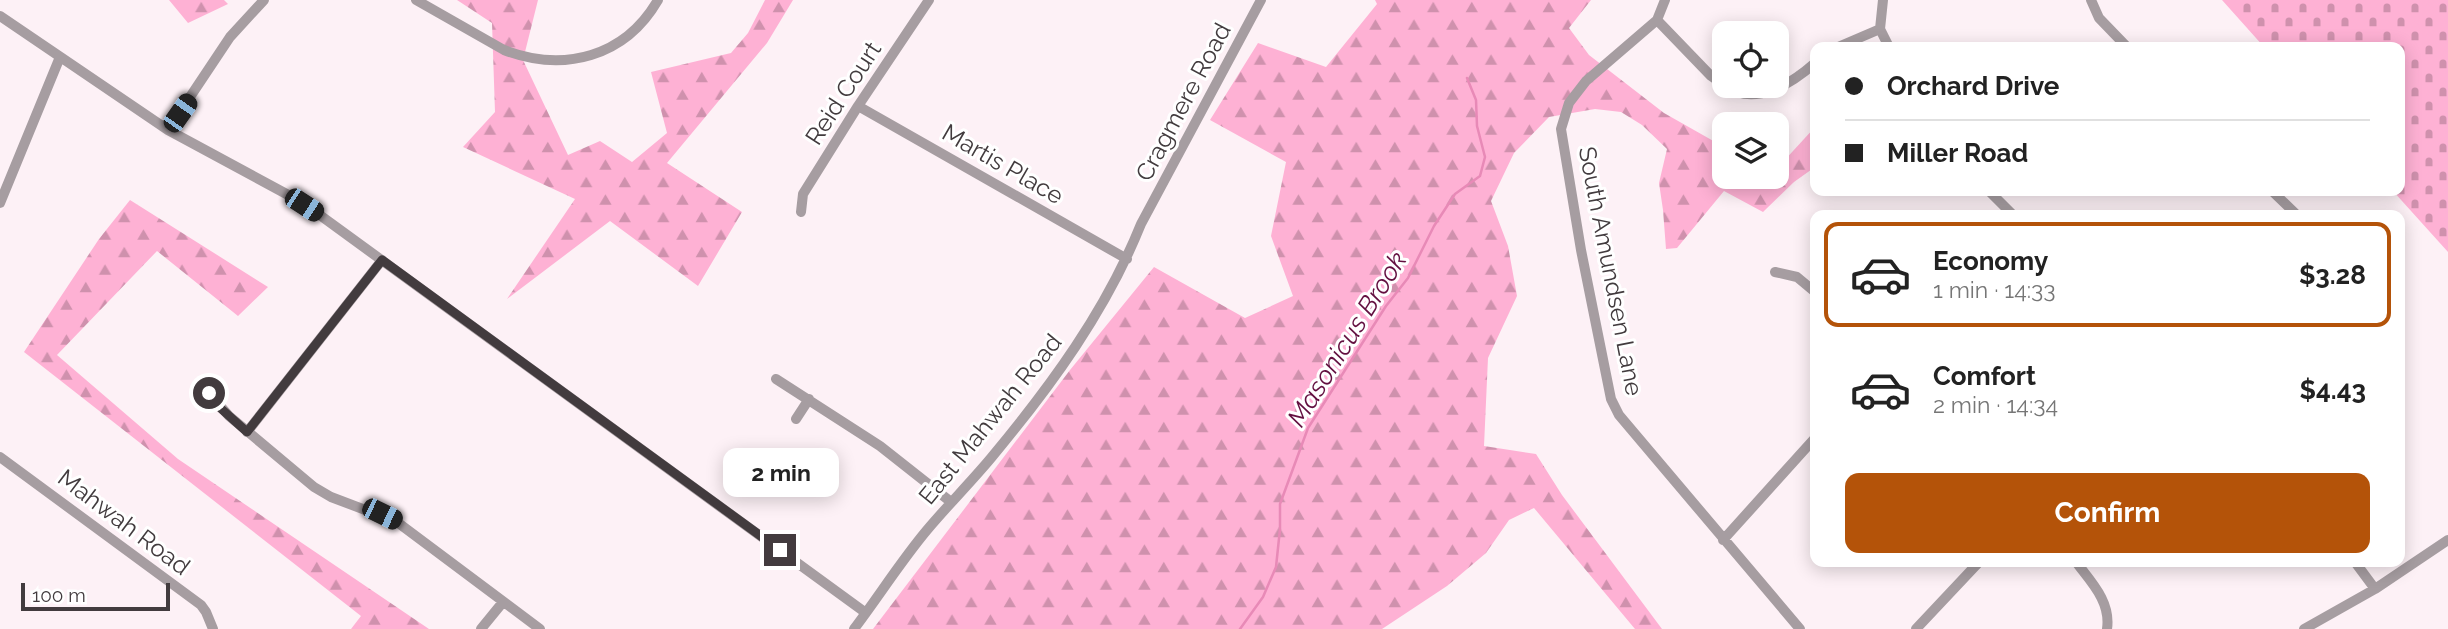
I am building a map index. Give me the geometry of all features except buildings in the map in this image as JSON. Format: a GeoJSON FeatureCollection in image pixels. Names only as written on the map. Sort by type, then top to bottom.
{"type":"FeatureCollection","features":[{"type":"Feature","properties":{"kind":"street"},"geometry":{"type":"LineString","coordinates":[[168,130],[230,37],[264,0]]}},
{"type":"Feature","properties":{"kind":"street"},"geometry":{"type":"LineString","coordinates":[[416,0],[504,50],[528,58],[552,61],[586,57],[618,43],[645,20],[658,0]]}},
{"type":"Feature","properties":{"kind":"street","name":"Reid Court"},"geometry":{"type":"LineString","coordinates":[[800,212],[803,194],[929,0]]}},
{"type":"Feature","properties":{"kind":"street","name":"Cragmere Road"},"geometry":{"type":"LineString","coordinates":[[1142,224],[1261,0]]}},
{"type":"Feature","properties":{"kind":"street"},"geometry":{"type":"LineString","coordinates":[[1665,0],[1657,20],[1712,77]]}},
{"type":"Feature","properties":{"kind":"street"},"geometry":{"type":"LineString","coordinates":[[1883,0],[1880,29],[1886,42]]}},
{"type":"Feature","properties":{"kind":"street"},"geometry":{"type":"LineString","coordinates":[[2091,0],[2099,18],[2122,42]]}},
{"type":"Feature","properties":{"kind":"street"},"geometry":{"type":"LineString","coordinates":[[0,16],[168,130],[292,197],[866,613]]}},
{"type":"Feature","properties":{"kind":"street","name":"South Amundsen Lane"},"geometry":{"type":"LineString","coordinates":[[1657,20],[1586,81],[1569,103],[1561,129],[1581,250],[1611,399],[1619,415],[1800,629]]}},
{"type":"Feature","properties":{"kind":"street"},"geometry":{"type":"LineString","coordinates":[[1850,42],[1880,29]]}},
{"type":"Feature","properties":{"kind":"street"},"geometry":{"type":"LineString","coordinates":[[0,203],[60,57]]}},
{"type":"Feature","properties":{"kind":"street"},"geometry":{"type":"LineString","coordinates":[[1789,83],[1810,67]]}},
{"type":"Feature","properties":{"kind":"street","name":"Martis Place"},"geometry":{"type":"LineString","coordinates":[[858,106],[1127,259]]}},
{"type":"Feature","properties":{"kind":"street"},"geometry":{"type":"LineString","coordinates":[[1994,196],[2008,210]]}},
{"type":"Feature","properties":{"kind":"street"},"geometry":{"type":"LineString","coordinates":[[2277,196],[2292,210]]}},
{"type":"Feature","properties":{"kind":"street","name":"East Mahwah Road"},"geometry":{"type":"LineString","coordinates":[[854,629],[925,532],[990,459],[1060,371],[1083,338],[1127,259],[1142,224]]}},
{"type":"Feature","properties":{"kind":"street"},"geometry":{"type":"LineString","coordinates":[[247,432],[382,260]]}},
{"type":"Feature","properties":{"kind":"street"},"geometry":{"type":"LineString","coordinates":[[1775,272],[1797,277],[1810,288]]}},
{"type":"Feature","properties":{"kind":"street"},"geometry":{"type":"LineString","coordinates":[[776,379],[880,446],[951,502]]}},
{"type":"Feature","properties":{"kind":"street"},"geometry":{"type":"LineString","coordinates":[[209,393],[217,405],[247,432],[314,487],[341,501],[382,514],[397,522],[540,629]]}},
{"type":"Feature","properties":{"kind":"street"},"geometry":{"type":"LineString","coordinates":[[796,419],[809,399]]}},
{"type":"Feature","properties":{"kind":"street"},"geometry":{"type":"LineString","coordinates":[[1723,540],[1810,444]]}},
{"type":"Feature","properties":{"kind":"street","name":"Mahwah Road"},"geometry":{"type":"LineString","coordinates":[[0,457],[201,606],[213,629]]}},
{"type":"Feature","properties":{"kind":"street"},"geometry":{"type":"LineString","coordinates":[[2304,629],[2446,545]]}},
{"type":"Feature","properties":{"kind":"street"},"geometry":{"type":"LineString","coordinates":[[1916,629],[1974,567]]}},
{"type":"Feature","properties":{"kind":"street"},"geometry":{"type":"LineString","coordinates":[[2080,567],[2102,597],[2109,615],[2107,629]]}},
{"type":"Feature","properties":{"kind":"street"},"geometry":{"type":"LineString","coordinates":[[2359,567],[2375,589]]}},
{"type":"Feature","properties":{"kind":"street"},"geometry":{"type":"LineString","coordinates":[[481,629],[503,601]]}},
{"type":"Feature","properties":{"kind":"green space"},"geometry":{"type":"Polygon","coordinates":[[[169,0],[224,0],[228,4],[188,23],[169,0]]]}},
{"type":"Feature","properties":{"kind":"green space"},"geometry":{"type":"Polygon","coordinates":[[[457,0],[538,0],[523,60],[568,155],[600,141],[632,162],[667,133],[651,72],[731,53],[748,33],[765,0],[793,0],[767,43],[667,163],[742,212],[698,286],[610,221],[507,299],[575,199],[463,147],[495,112],[492,23],[457,0]]]}},
{"type":"Feature","properties":{"kind":"green space"},"geometry":{"type":"Polygon","coordinates":[[[1375,0],[1591,0],[1569,28],[1589,55],[1664,113],[1712,140],[1712,189],[1787,189],[1763,212],[1724,191],[1677,248],[1666,249],[1659,183],[1667,149],[1642,125],[1621,112],[1595,109],[1549,117],[1514,153],[1491,201],[1508,246],[1517,296],[1488,358],[1484,446],[1536,454],[1562,495],[1662,629],[1635,629],[1534,508],[1509,520],[1486,553],[1447,586],[1382,629],[873,629],[1070,370],[1154,267],[1245,318],[1293,296],[1271,236],[1286,162],[1210,120],[1258,43],[1326,67],[1377,4],[1375,0]]]}},
{"type":"Feature","properties":{"kind":"green space"},"geometry":{"type":"Polygon","coordinates":[[[2222,0],[2448,0],[2448,252],[2398,196],[2405,196],[2405,42],[2260,42],[2222,0]]]}},
{"type":"Feature","properties":{"kind":"green space"},"geometry":{"type":"Polygon","coordinates":[[[1810,132],[1810,171],[1789,187],[1789,155],[1810,132]]]}},
{"type":"Feature","properties":{"kind":"green space"},"geometry":{"type":"Polygon","coordinates":[[[130,200],[268,287],[238,316],[157,251],[57,355],[178,459],[429,629],[351,629],[361,616],[24,352],[99,239],[130,200]]]}},
{"type":"Feature","properties":{"kind":"waterway","name":"Masonicus Brook"},"geometry":{"type":"LineString","coordinates":[[1240,629],[1263,597],[1276,567],[1280,504],[1308,428],[1386,306],[1408,278],[1434,226],[1455,194],[1480,176],[1485,157],[1477,126],[1476,100],[1467,78]]}},
{"type":"Feature","properties":{"kind":"route"},"geometry":{"type":"LineString","coordinates":[[209,393],[217,405],[247,432],[382,260],[780,550]]}}]}
